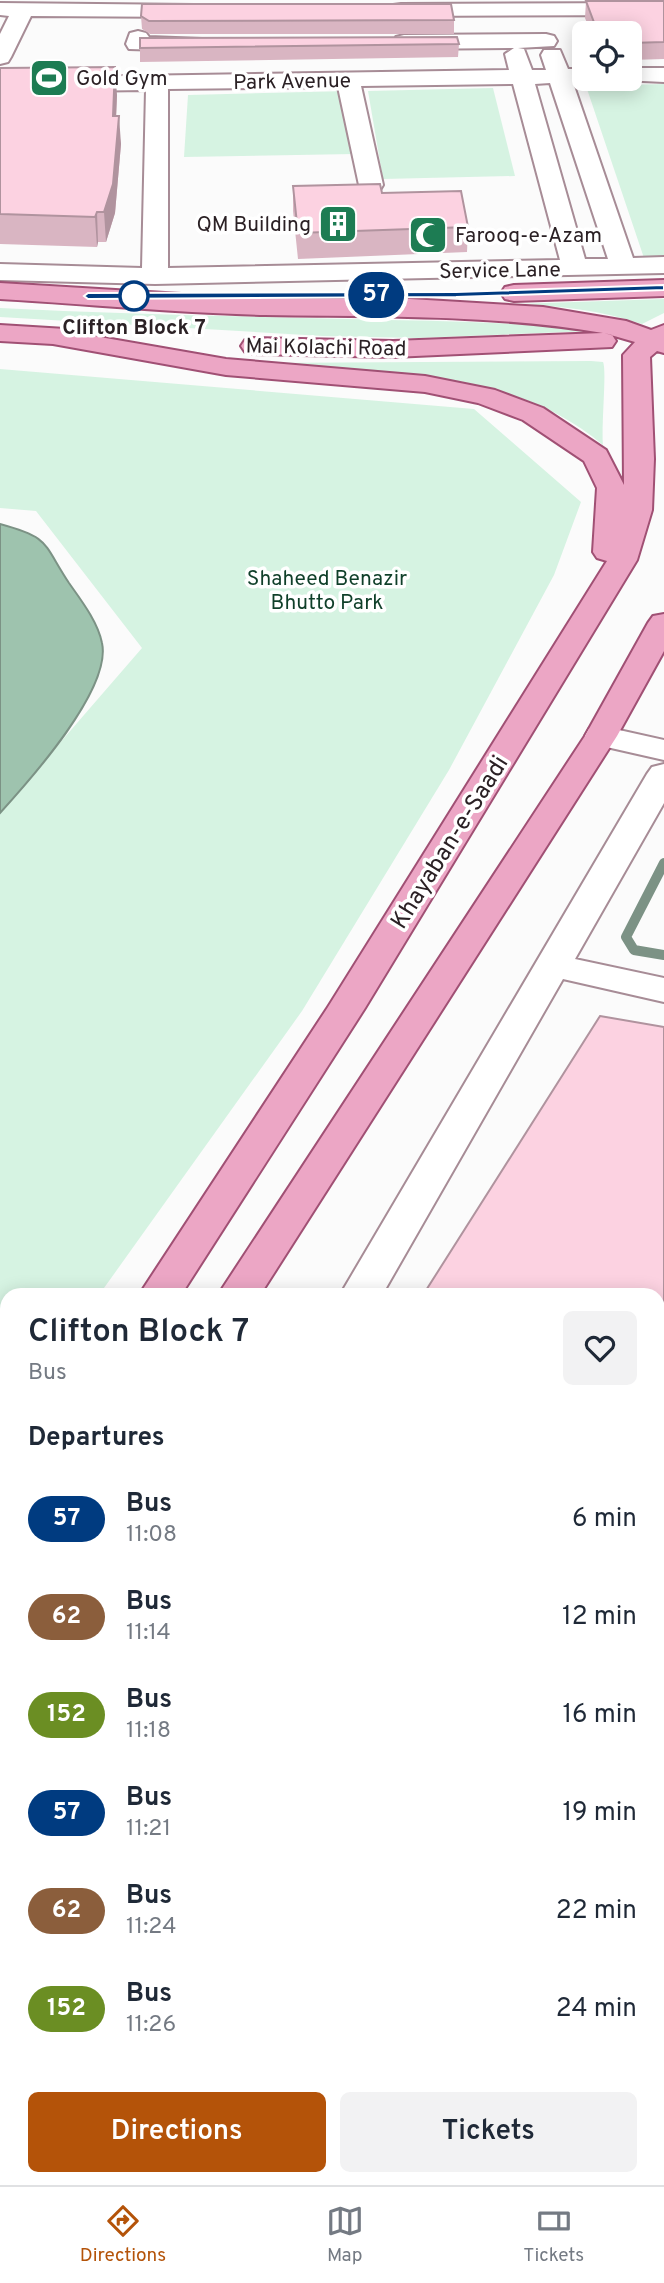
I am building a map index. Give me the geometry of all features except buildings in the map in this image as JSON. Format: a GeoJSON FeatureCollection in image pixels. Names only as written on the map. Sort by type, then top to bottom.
{"type":"FeatureCollection","features":[{"type":"Feature","properties":{"kind":"main road"},"geometry":{"type":"LineString","coordinates":[[88,296],[456,294],[664,288]]}},
{"type":"Feature","properties":{"kind":"main road"},"geometry":{"type":"LineString","coordinates":[[0,291],[263,307],[410,307],[543,315],[602,323],[626,329],[656,342]]}},
{"type":"Feature","properties":{"kind":"main road","name":"Mai Kolachi Road"},"geometry":{"type":"LineString","coordinates":[[0,333],[393,349],[656,342]]}},
{"type":"Feature","properties":{"kind":"main road"},"geometry":{"type":"LineString","coordinates":[[56,337],[226,368],[425,384],[485,396],[533,414],[596,456],[611,488],[608,550],[601,596]]}},
{"type":"Feature","properties":{"kind":"main road","name":"Khayaban-e-Saadi"},"geometry":{"type":"LineString","coordinates":[[165,1288],[346,1008],[622,560],[637,510],[640,459],[656,342]]}},
{"type":"Feature","properties":{"kind":"main road"},"geometry":{"type":"LineString","coordinates":[[244,1288],[601,736],[664,623]]}},
{"type":"Feature","properties":{"kind":"street"},"geometry":{"type":"LineString","coordinates":[[0,57],[11,10],[191,5],[216,10]]}},
{"type":"Feature","properties":{"kind":"street"},"geometry":{"type":"LineString","coordinates":[[378,10],[517,5],[664,9]]}},
{"type":"Feature","properties":{"kind":"street"},"geometry":{"type":"LineString","coordinates":[[517,5],[513,40],[575,268]]}},
{"type":"Feature","properties":{"kind":"street"},"geometry":{"type":"LineString","coordinates":[[517,5],[546,40],[561,77],[623,266]]}},
{"type":"Feature","properties":{"kind":"street"},"geometry":{"type":"LineString","coordinates":[[138,38],[137,44],[221,43]]}},
{"type":"Feature","properties":{"kind":"street"},"geometry":{"type":"LineString","coordinates":[[387,42],[546,40]]}},
{"type":"Feature","properties":{"kind":"street"},"geometry":{"type":"LineString","coordinates":[[642,75],[664,75]]}},
{"type":"Feature","properties":{"kind":"street","name":"Park Avenue"},"geometry":{"type":"LineString","coordinates":[[0,85],[572,77]]}},
{"type":"Feature","properties":{"kind":"street"},"geometry":{"type":"LineString","coordinates":[[348,80],[371,184]]}},
{"type":"Feature","properties":{"kind":"street"},"geometry":{"type":"LineString","coordinates":[[155,276],[157,83]]}},
{"type":"Feature","properties":{"kind":"street","name":"Service Lane"},"geometry":{"type":"LineString","coordinates":[[0,272],[155,276],[664,265]]}},
{"type":"Feature","properties":{"kind":"street"},"geometry":{"type":"LineString","coordinates":[[601,736],[664,750]]}},
{"type":"Feature","properties":{"kind":"street"},"geometry":{"type":"LineString","coordinates":[[365,1288],[664,774]]}},
{"type":"Feature","properties":{"kind":"street"},"geometry":{"type":"LineString","coordinates":[[554,966],[664,990]]}},
{"type":"Feature","properties":{"kind":"green space"},"geometry":{"type":"Polygon","coordinates":[[[664,84],[664,257],[644,258],[588,91],[642,91],[642,85],[664,84]]]}},
{"type":"Feature","properties":{"kind":"green space"},"geometry":{"type":"Polygon","coordinates":[[[493,88],[515,176],[383,179],[368,91],[493,88]]]}},
{"type":"Feature","properties":{"kind":"green space"},"geometry":{"type":"Polygon","coordinates":[[[348,91],[354,154],[184,157],[188,95],[348,91]]]}},
{"type":"Feature","properties":{"kind":"green space"},"geometry":{"type":"Polygon","coordinates":[[[664,299],[664,313],[642,324],[580,310],[516,304],[664,299]]]}},
{"type":"Feature","properties":{"kind":"green space"},"geometry":{"type":"Polygon","coordinates":[[[0,308],[470,322],[592,331],[417,338],[323,336],[0,317],[0,308]]]}},
{"type":"Feature","properties":{"kind":"green space"},"geometry":{"type":"Polygon","coordinates":[[[603,362],[604,367],[603,445],[565,419],[525,399],[482,386],[391,372],[254,363],[603,362]]]}},
{"type":"Feature","properties":{"kind":"green space","name":"Shaheed Benazir Bhutto Park"},"geometry":{"type":"Polygon","coordinates":[[[0,369],[474,409],[581,502],[554,575],[449,770],[302,1011],[104,1288],[0,1288],[0,812],[142,648],[36,511],[0,508],[0,369]]]}},
{"type":"Feature","properties":{"kind":"shaded area"},"geometry":{"type":"Polygon","coordinates":[[[0,524],[28,533],[44,543],[97,627],[102,643],[102,662],[82,708],[66,733],[0,813],[0,524]]]}},
{"type":"Feature","properties":{"kind":"waterway"},"geometry":{"type":"LineString","coordinates":[[664,863],[626,937],[634,950],[664,955]]}},
{"type":"Feature","properties":{"kind":"bus line","name":"57"},"geometry":{"type":"LineString","coordinates":[[88,296],[456,294],[664,288]]}},
{"type":"Feature","properties":{"kind":"place","name":"Gold Gym"},"geometry":{"type":"Point","coordinates":[49,78]}},
{"type":"Feature","properties":{"kind":"place","name":"QM Building"},"geometry":{"type":"Point","coordinates":[338,224]}},
{"type":"Feature","properties":{"kind":"place","name":"Farooq-e-Azam"},"geometry":{"type":"Point","coordinates":[428,235]}},
{"type":"Feature","properties":{"kind":"place","name":"Clifton Block 7"},"geometry":{"type":"Point","coordinates":[134,296]}}]}
